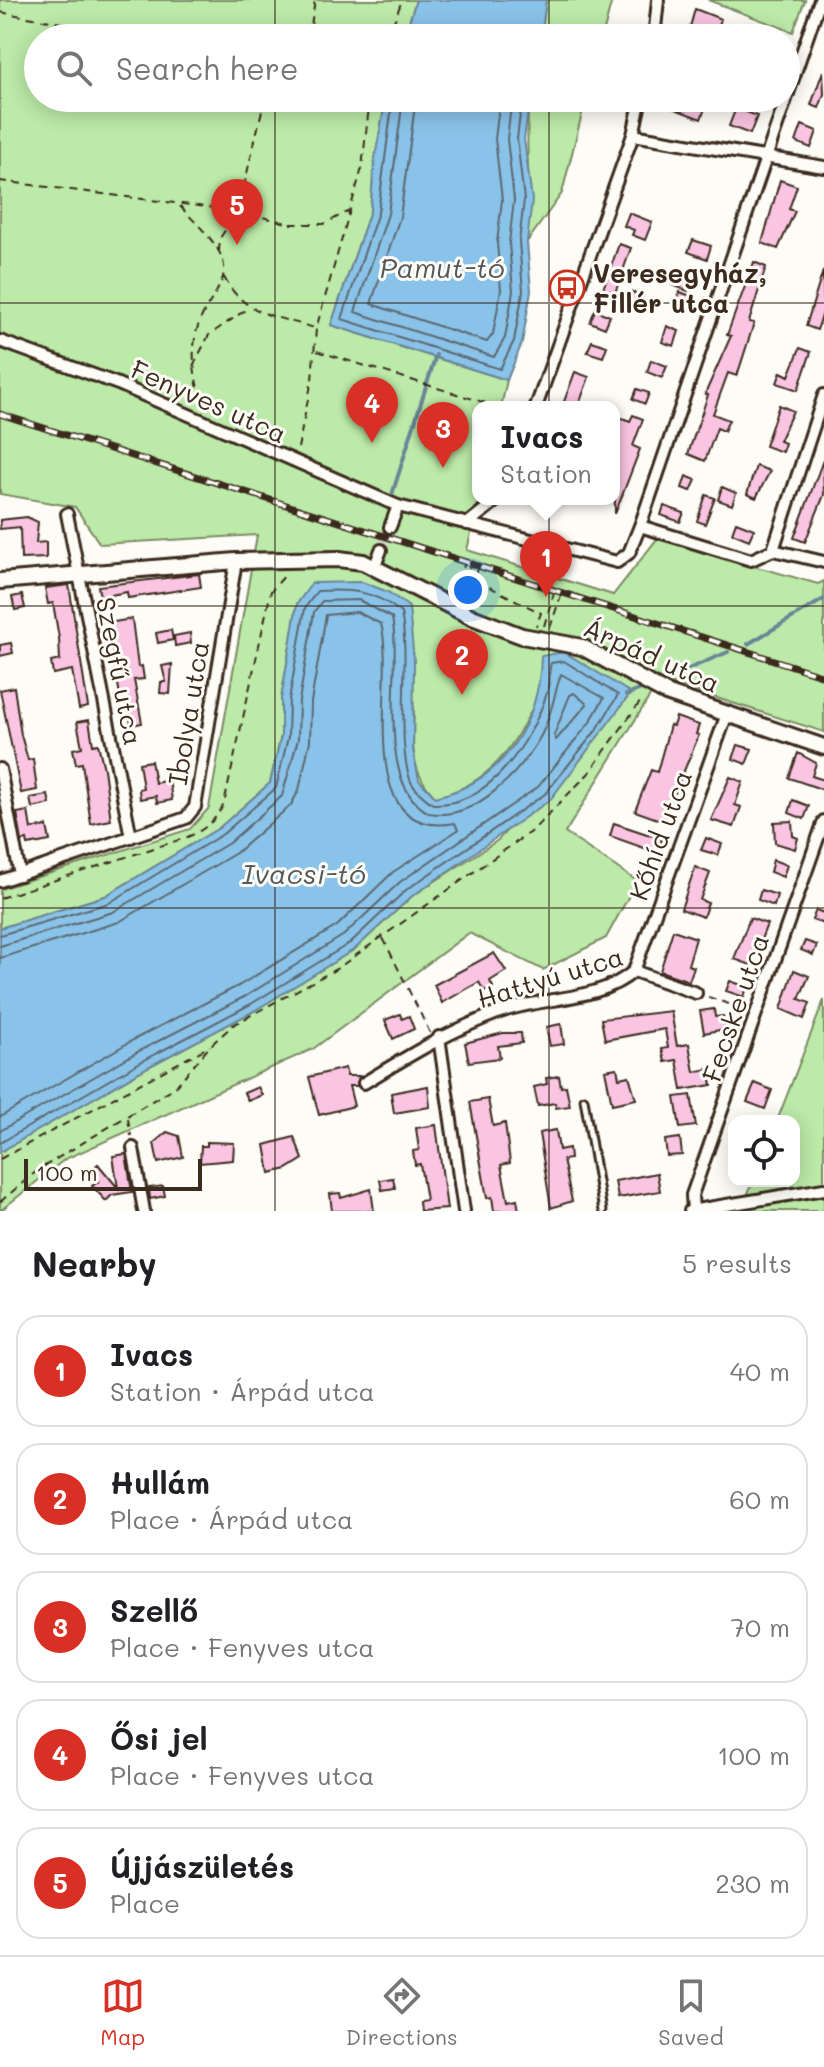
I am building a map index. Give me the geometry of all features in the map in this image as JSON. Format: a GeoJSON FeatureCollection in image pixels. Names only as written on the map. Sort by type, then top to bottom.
{"type":"FeatureCollection","features":[{"type":"Feature","properties":{"kind":"street"},"geometry":{"type":"LineString","coordinates":[[655,24],[658,0]]}},
{"type":"Feature","properties":{"kind":"street"},"geometry":{"type":"LineString","coordinates":[[800,59],[820,0]]}},
{"type":"Feature","properties":{"kind":"street"},"geometry":{"type":"LineString","coordinates":[[538,401],[633,135],[638,112]]}},
{"type":"Feature","properties":{"kind":"street"},"geometry":{"type":"LineString","coordinates":[[782,112],[640,526],[751,560],[773,550],[824,562]]}},
{"type":"Feature","properties":{"kind":"street"},"geometry":{"type":"LineString","coordinates":[[633,135],[824,167]]}},
{"type":"Feature","properties":{"kind":"street","name":"Fenyves utca"},"geometry":{"type":"LineString","coordinates":[[0,341],[118,384],[398,506],[617,562],[629,553],[640,526]]}},
{"type":"Feature","properties":{"kind":"street"},"geometry":{"type":"LineString","coordinates":[[773,550],[824,395]]}},
{"type":"Feature","properties":{"kind":"street"},"geometry":{"type":"LineString","coordinates":[[467,524],[491,505]]}},
{"type":"Feature","properties":{"kind":"street"},"geometry":{"type":"LineString","coordinates":[[390,527],[398,506]]}},
{"type":"Feature","properties":{"kind":"street","name":"Szegfű utca"},"geometry":{"type":"LineString","coordinates":[[67,514],[131,837]]}},
{"type":"Feature","properties":{"kind":"street"},"geometry":{"type":"LineString","coordinates":[[375,566],[381,550]]}},
{"type":"Feature","properties":{"kind":"street","name":"Árpád utca"},"geometry":{"type":"LineString","coordinates":[[0,581],[236,561],[339,559],[375,566],[437,602],[532,638],[567,643],[594,652],[651,687],[824,747]]}},
{"type":"Feature","properties":{"kind":"street","name":"Ibolya utca"},"geometry":{"type":"LineString","coordinates":[[0,881],[186,818],[195,807],[236,561]]}},
{"type":"Feature","properties":{"kind":"street","name":"Kőhíd utca"},"geometry":{"type":"LineString","coordinates":[[634,971],[727,714]]}},
{"type":"Feature","properties":{"kind":"street"},"geometry":{"type":"LineString","coordinates":[[0,769],[20,875]]}},
{"type":"Feature","properties":{"kind":"street","name":"Fecske utca"},"geometry":{"type":"LineString","coordinates":[[692,1211],[692,1195],[824,821]]}},
{"type":"Feature","properties":{"kind":"street","name":"Hattyú utca"},"geometry":{"type":"LineString","coordinates":[[364,1083],[436,1039],[503,1011],[604,988],[621,982],[634,971],[696,993]]}},
{"type":"Feature","properties":{"kind":"street"},"geometry":{"type":"LineString","coordinates":[[436,1039],[464,1211]]}},
{"type":"Feature","properties":{"kind":"street"},"geometry":{"type":"LineString","coordinates":[[133,1148],[144,1211]]}},
{"type":"Feature","properties":{"kind":"street"},"geometry":{"type":"LineString","coordinates":[[692,1211],[824,1189]]}},
{"type":"Feature","properties":{"kind":"lane"},"geometry":{"type":"LineString","coordinates":[[584,1099],[603,1211]]}},
{"type":"Feature","properties":{"kind":"path"},"geometry":{"type":"LineString","coordinates":[[311,24],[315,0]]}},
{"type":"Feature","properties":{"kind":"path"},"geometry":{"type":"LineString","coordinates":[[393,24],[402,0]]}},
{"type":"Feature","properties":{"kind":"path"},"geometry":{"type":"LineString","coordinates":[[0,12],[67,24]]}},
{"type":"Feature","properties":{"kind":"path"},"geometry":{"type":"LineString","coordinates":[[262,112],[238,211],[220,238],[219,253],[224,277],[233,295],[248,308],[316,329]]}},
{"type":"Feature","properties":{"kind":"path"},"geometry":{"type":"LineString","coordinates":[[294,463],[305,423],[316,350],[316,329],[362,168],[368,112]]}},
{"type":"Feature","properties":{"kind":"path"},"geometry":{"type":"LineString","coordinates":[[0,181],[238,211],[291,224],[324,224],[350,211]]}},
{"type":"Feature","properties":{"kind":"path"},"geometry":{"type":"LineString","coordinates":[[179,204],[219,253]]}},
{"type":"Feature","properties":{"kind":"path"},"geometry":{"type":"LineString","coordinates":[[208,424],[191,368],[199,320],[224,277]]}},
{"type":"Feature","properties":{"kind":"path"},"geometry":{"type":"LineString","coordinates":[[191,368],[209,335],[248,308]]}},
{"type":"Feature","properties":{"kind":"path"},"geometry":{"type":"LineString","coordinates":[[316,350],[480,401]]}},
{"type":"Feature","properties":{"kind":"path"},"geometry":{"type":"LineString","coordinates":[[0,898],[185,838],[206,829],[217,817],[227,791],[271,591],[299,560]]}},
{"type":"Feature","properties":{"kind":"path"},"geometry":{"type":"LineString","coordinates":[[456,598],[464,565]]}},
{"type":"Feature","properties":{"kind":"path"},"geometry":{"type":"LineString","coordinates":[[460,600],[469,567]]}},
{"type":"Feature","properties":{"kind":"path"},"geometry":{"type":"LineString","coordinates":[[478,569],[474,579],[541,613],[532,638]]}},
{"type":"Feature","properties":{"kind":"path"},"geometry":{"type":"LineString","coordinates":[[544,626],[554,593]]}},
{"type":"Feature","properties":{"kind":"path"},"geometry":{"type":"LineString","coordinates":[[550,628],[561,595]]}},
{"type":"Feature","properties":{"kind":"path"},"geometry":{"type":"LineString","coordinates":[[0,1202],[38,1170],[175,1087],[211,1045],[233,1025],[338,968],[533,830],[561,805],[589,773],[651,687]]}},
{"type":"Feature","properties":{"kind":"path"},"geometry":{"type":"LineString","coordinates":[[382,936],[436,1039]]}},
{"type":"Feature","properties":{"kind":"path"},"geometry":{"type":"LineString","coordinates":[[696,993],[758,1014]]}},
{"type":"Feature","properties":{"kind":"path"},"geometry":{"type":"LineString","coordinates":[[0,1159],[211,1045]]}},
{"type":"Feature","properties":{"kind":"path"},"geometry":{"type":"LineString","coordinates":[[128,1118],[133,1148]]}},
{"type":"Feature","properties":{"kind":"green space"},"geometry":{"type":"Polygon","coordinates":[[[0,0],[416,0],[408,24],[24,24],[24,112],[383,112],[370,211],[331,325],[507,380],[502,401],[472,401],[472,505],[478,505],[467,550],[613,595],[657,539],[818,584],[824,581],[824,732],[660,680],[565,833],[637,881],[606,938],[543,970],[469,933],[313,1049],[65,1159],[0,1211],[0,1152],[148,1067],[254,1011],[355,949],[411,897],[498,840],[631,694],[564,652],[527,719],[500,759],[483,775],[462,788],[435,797],[426,787],[416,766],[414,707],[297,604],[281,699],[281,736],[270,783],[219,828],[105,896],[0,928],[0,889],[190,829],[209,808],[257,535],[100,544],[75,507],[0,494],[0,0]]]}},
{"type":"Feature","properties":{"kind":"green space"},"geometry":{"type":"Polygon","coordinates":[[[546,0],[612,0],[606,24],[543,24],[546,0]]]}},
{"type":"Feature","properties":{"kind":"green space"},"geometry":{"type":"Polygon","coordinates":[[[708,0],[805,0],[796,24],[772,24],[708,0]]]}},
{"type":"Feature","properties":{"kind":"green space"},"geometry":{"type":"Polygon","coordinates":[[[529,112],[582,112],[562,193],[527,242],[529,206],[529,112]]]}},
{"type":"Feature","properties":{"kind":"green space"},"geometry":{"type":"Polygon","coordinates":[[[824,1000],[824,1211],[749,1211],[747,1196],[751,1187],[800,1187],[800,1115],[779,1115],[824,1000]]]}},
{"type":"Feature","properties":{"kind":"water"},"geometry":{"type":"Polygon","coordinates":[[[416,0],[546,0],[543,24],[408,24],[416,0]]]}},
{"type":"Feature","properties":{"kind":"water","name":"Pamut-tó"},"geometry":{"type":"Polygon","coordinates":[[[383,112],[528,112],[524,139],[532,200],[527,242],[531,291],[522,343],[507,380],[331,325],[370,211],[383,112]]]}},
{"type":"Feature","properties":{"kind":"water","name":"Ivacsi-tó"},"geometry":{"type":"Polygon","coordinates":[[[362,582],[388,592],[409,607],[414,662],[413,750],[419,780],[435,797],[459,790],[480,778],[513,746],[534,703],[541,656],[564,652],[631,693],[550,800],[411,897],[355,949],[254,1011],[148,1067],[0,1152],[0,928],[105,896],[219,828],[270,783],[281,736],[281,699],[297,604],[312,583],[362,582]]]}},
{"type":"Feature","properties":{"kind":"building"},"geometry":{"type":"Polygon","coordinates":[[[695,9],[721,19],[719,24],[691,24],[695,9]]]}},
{"type":"Feature","properties":{"kind":"building"},"geometry":{"type":"Polygon","coordinates":[[[823,71],[824,94],[819,108],[811,105],[823,71]]]}},
{"type":"Feature","properties":{"kind":"building"},"geometry":{"type":"Polygon","coordinates":[[[683,112],[704,112],[701,119],[683,112]]]}},
{"type":"Feature","properties":{"kind":"building"},"geometry":{"type":"Polygon","coordinates":[[[734,112],[757,116],[750,134],[729,126],[734,112]]]}},
{"type":"Feature","properties":{"kind":"building"},"geometry":{"type":"Polygon","coordinates":[[[802,125],[817,131],[811,148],[796,142],[802,125]]]}},
{"type":"Feature","properties":{"kind":"building"},"geometry":{"type":"Polygon","coordinates":[[[780,180],[797,186],[789,209],[795,211],[778,249],[762,243],[780,180]]]}},
{"type":"Feature","properties":{"kind":"building"},"geometry":{"type":"Polygon","coordinates":[[[629,213],[652,222],[645,240],[632,235],[634,230],[624,226],[629,213]]]}},
{"type":"Feature","properties":{"kind":"building"},"geometry":{"type":"Polygon","coordinates":[[[693,240],[711,246],[707,259],[688,252],[693,240]]]}},
{"type":"Feature","properties":{"kind":"building"},"geometry":{"type":"Polygon","coordinates":[[[619,244],[631,248],[615,293],[603,289],[619,244]]]}},
{"type":"Feature","properties":{"kind":"building"},"geometry":{"type":"Polygon","coordinates":[[[754,262],[766,267],[749,322],[754,323],[737,376],[728,373],[713,414],[729,420],[724,431],[717,428],[705,461],[688,454],[708,395],[705,394],[731,336],[727,335],[754,262]]]}},
{"type":"Feature","properties":{"kind":"building"},"geometry":{"type":"Polygon","coordinates":[[[678,268],[695,274],[688,291],[672,285],[678,268]]]}},
{"type":"Feature","properties":{"kind":"building"},"geometry":{"type":"Polygon","coordinates":[[[823,271],[824,310],[817,330],[806,326],[823,271]]]}},
{"type":"Feature","properties":{"kind":"building"},"geometry":{"type":"Polygon","coordinates":[[[632,292],[643,296],[638,310],[626,306],[632,292]]]}},
{"type":"Feature","properties":{"kind":"building"},"geometry":{"type":"Polygon","coordinates":[[[680,292],[691,296],[686,308],[675,304],[680,292]]]}},
{"type":"Feature","properties":{"kind":"building"},"geometry":{"type":"Polygon","coordinates":[[[595,310],[610,316],[605,328],[590,322],[595,310]]]}},
{"type":"Feature","properties":{"kind":"building"},"geometry":{"type":"Polygon","coordinates":[[[667,326],[679,331],[674,346],[662,342],[667,326]]]}},
{"type":"Feature","properties":{"kind":"building"},"geometry":{"type":"Polygon","coordinates":[[[592,341],[607,346],[603,357],[587,352],[592,341]]]}},
{"type":"Feature","properties":{"kind":"building"},"geometry":{"type":"Polygon","coordinates":[[[800,348],[811,352],[798,390],[777,383],[781,372],[789,376],[800,348]]]}},
{"type":"Feature","properties":{"kind":"building"},"geometry":{"type":"Polygon","coordinates":[[[651,360],[667,366],[662,378],[647,372],[651,360]]]}},
{"type":"Feature","properties":{"kind":"building"},"geometry":{"type":"Polygon","coordinates":[[[575,372],[589,377],[580,401],[564,401],[575,372]]]}},
{"type":"Feature","properties":{"kind":"building"},"geometry":{"type":"Polygon","coordinates":[[[637,389],[649,393],[645,404],[633,399],[637,389]]]}},
{"type":"Feature","properties":{"kind":"building"},"geometry":{"type":"Polygon","coordinates":[[[779,405],[793,411],[779,441],[785,443],[782,452],[765,446],[779,405]]]}},
{"type":"Feature","properties":{"kind":"building"},"geometry":{"type":"Polygon","coordinates":[[[633,415],[643,419],[633,446],[640,449],[620,501],[620,417],[630,421],[633,415]]]}},
{"type":"Feature","properties":{"kind":"building"},"geometry":{"type":"Polygon","coordinates":[[[823,460],[824,495],[805,542],[794,538],[823,460]]]}},
{"type":"Feature","properties":{"kind":"building"},"geometry":{"type":"Polygon","coordinates":[[[756,466],[770,471],[756,498],[747,494],[756,466]]]}},
{"type":"Feature","properties":{"kind":"building"},"geometry":{"type":"Polygon","coordinates":[[[686,476],[696,480],[691,491],[682,488],[686,476]]]}},
{"type":"Feature","properties":{"kind":"building"},"geometry":{"type":"Polygon","coordinates":[[[722,487],[736,493],[732,505],[718,500],[722,487]]]}},
{"type":"Feature","properties":{"kind":"building"},"geometry":{"type":"Polygon","coordinates":[[[706,495],[715,498],[705,524],[697,521],[706,495]]]}},
{"type":"Feature","properties":{"kind":"building"},"geometry":{"type":"Polygon","coordinates":[[[664,506],[684,513],[680,522],[661,515],[664,506]]]}},
{"type":"Feature","properties":{"kind":"building"},"geometry":{"type":"Polygon","coordinates":[[[27,517],[38,522],[36,543],[46,542],[46,558],[21,559],[20,527],[0,529],[0,520],[27,517]]]}},
{"type":"Feature","properties":{"kind":"building"},"geometry":{"type":"Polygon","coordinates":[[[736,522],[754,529],[749,540],[732,533],[736,522]]]}},
{"type":"Feature","properties":{"kind":"building"},"geometry":{"type":"Polygon","coordinates":[[[199,574],[201,587],[128,598],[127,592],[100,597],[98,586],[199,574]]]}},
{"type":"Feature","properties":{"kind":"building"},"geometry":{"type":"Polygon","coordinates":[[[69,585],[88,707],[79,709],[72,670],[53,674],[51,662],[60,660],[59,638],[53,603],[48,604],[45,588],[69,585]]]}},
{"type":"Feature","properties":{"kind":"building"},"geometry":{"type":"Polygon","coordinates":[[[22,595],[25,608],[15,610],[12,597],[22,595]]]}},
{"type":"Feature","properties":{"kind":"building"},"geometry":{"type":"Polygon","coordinates":[[[132,619],[138,667],[142,666],[144,679],[134,680],[142,723],[131,725],[128,701],[121,702],[108,623],[132,619]]]}},
{"type":"Feature","properties":{"kind":"building"},"geometry":{"type":"Polygon","coordinates":[[[171,630],[173,640],[158,643],[156,633],[171,630]]]}},
{"type":"Feature","properties":{"kind":"building"},"geometry":{"type":"Polygon","coordinates":[[[190,633],[191,643],[175,646],[174,636],[190,633]]]}},
{"type":"Feature","properties":{"kind":"building"},"geometry":{"type":"Polygon","coordinates":[[[11,643],[13,653],[0,656],[0,645],[11,643]]]}},
{"type":"Feature","properties":{"kind":"building"},"geometry":{"type":"Polygon","coordinates":[[[172,664],[170,694],[160,693],[161,682],[166,682],[162,666],[172,664]]]}},
{"type":"Feature","properties":{"kind":"building"},"geometry":{"type":"Polygon","coordinates":[[[14,687],[21,735],[28,760],[33,759],[37,790],[21,793],[0,690],[14,687]]]}},
{"type":"Feature","properties":{"kind":"building"},"geometry":{"type":"Polygon","coordinates":[[[676,717],[699,725],[696,734],[699,735],[663,821],[635,811],[651,770],[657,772],[670,725],[673,726],[676,717]]]}},
{"type":"Feature","properties":{"kind":"building"},"geometry":{"type":"Polygon","coordinates":[[[89,720],[93,745],[98,744],[104,769],[111,820],[91,824],[82,763],[76,764],[73,749],[82,747],[77,722],[89,720]]]}},
{"type":"Feature","properties":{"kind":"building"},"geometry":{"type":"Polygon","coordinates":[[[738,745],[752,749],[746,764],[733,759],[738,745]]]}},
{"type":"Feature","properties":{"kind":"building"},"geometry":{"type":"Polygon","coordinates":[[[798,753],[816,763],[812,776],[824,780],[824,790],[789,778],[798,753]]]}},
{"type":"Feature","properties":{"kind":"building"},"geometry":{"type":"Polygon","coordinates":[[[151,761],[155,783],[169,780],[172,800],[157,803],[156,796],[140,799],[139,789],[143,788],[139,763],[151,761]]]}},
{"type":"Feature","properties":{"kind":"building"},"geometry":{"type":"Polygon","coordinates":[[[730,777],[743,782],[735,805],[741,807],[734,827],[711,820],[730,777]]]}},
{"type":"Feature","properties":{"kind":"building"},"geometry":{"type":"Polygon","coordinates":[[[48,795],[50,804],[32,808],[30,798],[48,795]]]}},
{"type":"Feature","properties":{"kind":"building"},"geometry":{"type":"Polygon","coordinates":[[[793,800],[809,806],[804,819],[789,813],[793,800]]]}},
{"type":"Feature","properties":{"kind":"building"},"geometry":{"type":"Polygon","coordinates":[[[28,811],[31,829],[47,826],[50,841],[28,845],[27,840],[22,841],[17,813],[28,811]]]}},
{"type":"Feature","properties":{"kind":"building"},"geometry":{"type":"Polygon","coordinates":[[[792,821],[793,836],[798,838],[795,849],[775,843],[774,822],[792,821]]]}},
{"type":"Feature","properties":{"kind":"building"},"geometry":{"type":"Polygon","coordinates":[[[614,823],[662,839],[658,853],[610,836],[614,823]]]}},
{"type":"Feature","properties":{"kind":"building"},"geometry":{"type":"Polygon","coordinates":[[[706,838],[722,844],[718,855],[701,850],[706,838]]]}},
{"type":"Feature","properties":{"kind":"building"},"geometry":{"type":"Polygon","coordinates":[[[773,860],[787,865],[783,877],[770,872],[773,860]]]}},
{"type":"Feature","properties":{"kind":"building"},"geometry":{"type":"Polygon","coordinates":[[[695,867],[710,873],[700,900],[708,903],[703,917],[681,909],[695,867]]]}},
{"type":"Feature","properties":{"kind":"building"},"geometry":{"type":"Polygon","coordinates":[[[761,890],[777,895],[774,906],[758,900],[761,890]]]}},
{"type":"Feature","properties":{"kind":"building"},"geometry":{"type":"Polygon","coordinates":[[[816,910],[824,913],[824,924],[812,920],[816,910]]]}},
{"type":"Feature","properties":{"kind":"building"},"geometry":{"type":"Polygon","coordinates":[[[750,918],[767,924],[751,965],[734,959],[750,918]]]}},
{"type":"Feature","properties":{"kind":"building"},"geometry":{"type":"Polygon","coordinates":[[[673,930],[696,938],[688,965],[694,967],[689,981],[660,971],[673,930]]]}},
{"type":"Feature","properties":{"kind":"building"},"geometry":{"type":"Polygon","coordinates":[[[805,941],[817,945],[813,955],[801,950],[805,941]]]}},
{"type":"Feature","properties":{"kind":"building"},"geometry":{"type":"Polygon","coordinates":[[[494,953],[506,971],[490,981],[493,987],[484,991],[479,982],[442,1003],[434,985],[494,953]]]}},
{"type":"Feature","properties":{"kind":"building"},"geometry":{"type":"Polygon","coordinates":[[[794,970],[809,976],[799,999],[810,1003],[804,1019],[781,1009],[794,970]]]}},
{"type":"Feature","properties":{"kind":"building"},"geometry":{"type":"Polygon","coordinates":[[[730,981],[747,987],[744,997],[726,991],[730,981]]]}},
{"type":"Feature","properties":{"kind":"building"},"geometry":{"type":"Polygon","coordinates":[[[714,1009],[715,1017],[723,1016],[725,1029],[704,1033],[700,1011],[714,1009]]]}},
{"type":"Feature","properties":{"kind":"building"},"geometry":{"type":"Polygon","coordinates":[[[671,1011],[677,1046],[689,1044],[694,1072],[709,1069],[712,1085],[682,1090],[677,1060],[665,1062],[662,1049],[668,1048],[665,1029],[605,1040],[601,1019],[671,1011]]]}},
{"type":"Feature","properties":{"kind":"building"},"geometry":{"type":"Polygon","coordinates":[[[400,1014],[402,1019],[409,1016],[414,1029],[393,1039],[385,1020],[400,1014]]]}},
{"type":"Feature","properties":{"kind":"building"},"geometry":{"type":"Polygon","coordinates":[[[561,1024],[564,1044],[550,1046],[546,1027],[561,1024]]]}},
{"type":"Feature","properties":{"kind":"building"},"geometry":{"type":"Polygon","coordinates":[[[503,1033],[521,1033],[522,1043],[498,1046],[500,1058],[469,1062],[465,1043],[503,1033]]]}},
{"type":"Feature","properties":{"kind":"building"},"geometry":{"type":"Polygon","coordinates":[[[345,1068],[347,1076],[359,1076],[357,1086],[349,1086],[354,1106],[319,1115],[309,1077],[345,1068]]]}},
{"type":"Feature","properties":{"kind":"building"},"geometry":{"type":"Polygon","coordinates":[[[617,1068],[619,1078],[629,1076],[636,1099],[612,1104],[605,1070],[617,1068]]]}},
{"type":"Feature","properties":{"kind":"building"},"geometry":{"type":"Polygon","coordinates":[[[559,1076],[561,1087],[566,1086],[570,1106],[556,1108],[555,1103],[538,1106],[534,1087],[547,1084],[546,1078],[559,1076]]]}},
{"type":"Feature","properties":{"kind":"building"},"geometry":{"type":"Polygon","coordinates":[[[755,1083],[772,1090],[765,1109],[747,1102],[755,1083]]]}},
{"type":"Feature","properties":{"kind":"building"},"geometry":{"type":"Polygon","coordinates":[[[428,1086],[430,1107],[394,1113],[391,1093],[428,1086]]]}},
{"type":"Feature","properties":{"kind":"building"},"geometry":{"type":"Polygon","coordinates":[[[258,1087],[262,1095],[248,1101],[244,1093],[258,1087]]]}},
{"type":"Feature","properties":{"kind":"building"},"geometry":{"type":"Polygon","coordinates":[[[691,1095],[696,1126],[680,1128],[675,1097],[691,1095]]]}},
{"type":"Feature","properties":{"kind":"building"},"geometry":{"type":"Polygon","coordinates":[[[488,1099],[493,1126],[505,1123],[510,1163],[501,1165],[508,1201],[517,1199],[519,1211],[494,1211],[492,1197],[487,1198],[470,1102],[488,1099]]]}},
{"type":"Feature","properties":{"kind":"building"},"geometry":{"type":"Polygon","coordinates":[[[436,1125],[447,1209],[420,1211],[419,1201],[426,1200],[420,1164],[415,1165],[413,1151],[419,1150],[416,1128],[436,1125]]]}},
{"type":"Feature","properties":{"kind":"building"},"geometry":{"type":"Polygon","coordinates":[[[556,1130],[559,1150],[569,1148],[570,1159],[563,1160],[572,1201],[551,1208],[539,1133],[556,1130]]]}},
{"type":"Feature","properties":{"kind":"building"},"geometry":{"type":"Polygon","coordinates":[[[167,1132],[179,1136],[183,1157],[158,1163],[154,1143],[167,1132]]]}},
{"type":"Feature","properties":{"kind":"building"},"geometry":{"type":"Polygon","coordinates":[[[294,1137],[303,1159],[287,1169],[270,1173],[265,1145],[294,1137]]]}},
{"type":"Feature","properties":{"kind":"building"},"geometry":{"type":"Polygon","coordinates":[[[680,1138],[682,1155],[667,1156],[665,1140],[680,1138]]]}},
{"type":"Feature","properties":{"kind":"building"},"geometry":{"type":"Polygon","coordinates":[[[207,1142],[234,1143],[233,1160],[200,1163],[201,1146],[207,1146],[207,1142]]]}},
{"type":"Feature","properties":{"kind":"building"},"geometry":{"type":"Polygon","coordinates":[[[126,1154],[132,1192],[112,1195],[106,1201],[92,1186],[99,1181],[90,1171],[98,1164],[118,1188],[113,1156],[126,1154]]]}},
{"type":"Feature","properties":{"kind":"building"},"geometry":{"type":"Polygon","coordinates":[[[657,1173],[660,1191],[618,1198],[615,1181],[657,1173]]]}},
{"type":"Feature","properties":{"kind":"building"},"geometry":{"type":"Polygon","coordinates":[[[393,1178],[395,1188],[382,1190],[380,1180],[393,1178]]]}},
{"type":"Feature","properties":{"kind":"building"},"geometry":{"type":"Polygon","coordinates":[[[163,1186],[165,1196],[150,1199],[149,1188],[163,1186]]]}},
{"type":"Feature","properties":{"kind":"building"},"geometry":{"type":"Polygon","coordinates":[[[371,1189],[374,1211],[332,1211],[330,1194],[340,1193],[341,1198],[371,1189]]]}},
{"type":"Feature","properties":{"kind":"waterway"},"geometry":{"type":"LineString","coordinates":[[391,498],[436,355]]}},
{"type":"Feature","properties":{"kind":"waterway"},"geometry":{"type":"LineString","coordinates":[[748,644],[824,599]]}},
{"type":"Feature","properties":{"kind":"waterway"},"geometry":{"type":"LineString","coordinates":[[660,681],[728,652]]}},
{"type":"Feature","properties":{"kind":"waterway"},"geometry":{"type":"LineString","coordinates":[[626,695],[639,690]]}},
{"type":"Feature","properties":{"kind":"tunnel"},"geometry":{"type":"LineString","coordinates":[[381,550],[390,527]]}},
{"type":"Feature","properties":{"kind":"railway"},"geometry":{"type":"LineString","coordinates":[[0,414],[824,676]]}},
{"type":"Feature","properties":{"kind":"place","name":"Újjászületés"},"geometry":{"type":"Point","coordinates":[237,245]}},
{"type":"Feature","properties":{"kind":"place","name":"Veresegyház, Fillér utca"},"geometry":{"type":"Point","coordinates":[567,288]}},
{"type":"Feature","properties":{"kind":"place","name":"Ősi jel"},"geometry":{"type":"Point","coordinates":[372,443]}},
{"type":"Feature","properties":{"kind":"place","name":"Szellő"},"geometry":{"type":"Point","coordinates":[443,468]}},
{"type":"Feature","properties":{"kind":"place","name":"Ivacs"},"geometry":{"type":"Point","coordinates":[546,597]}},
{"type":"Feature","properties":{"kind":"place","name":"Hullám"},"geometry":{"type":"Point","coordinates":[462,695]}}]}
